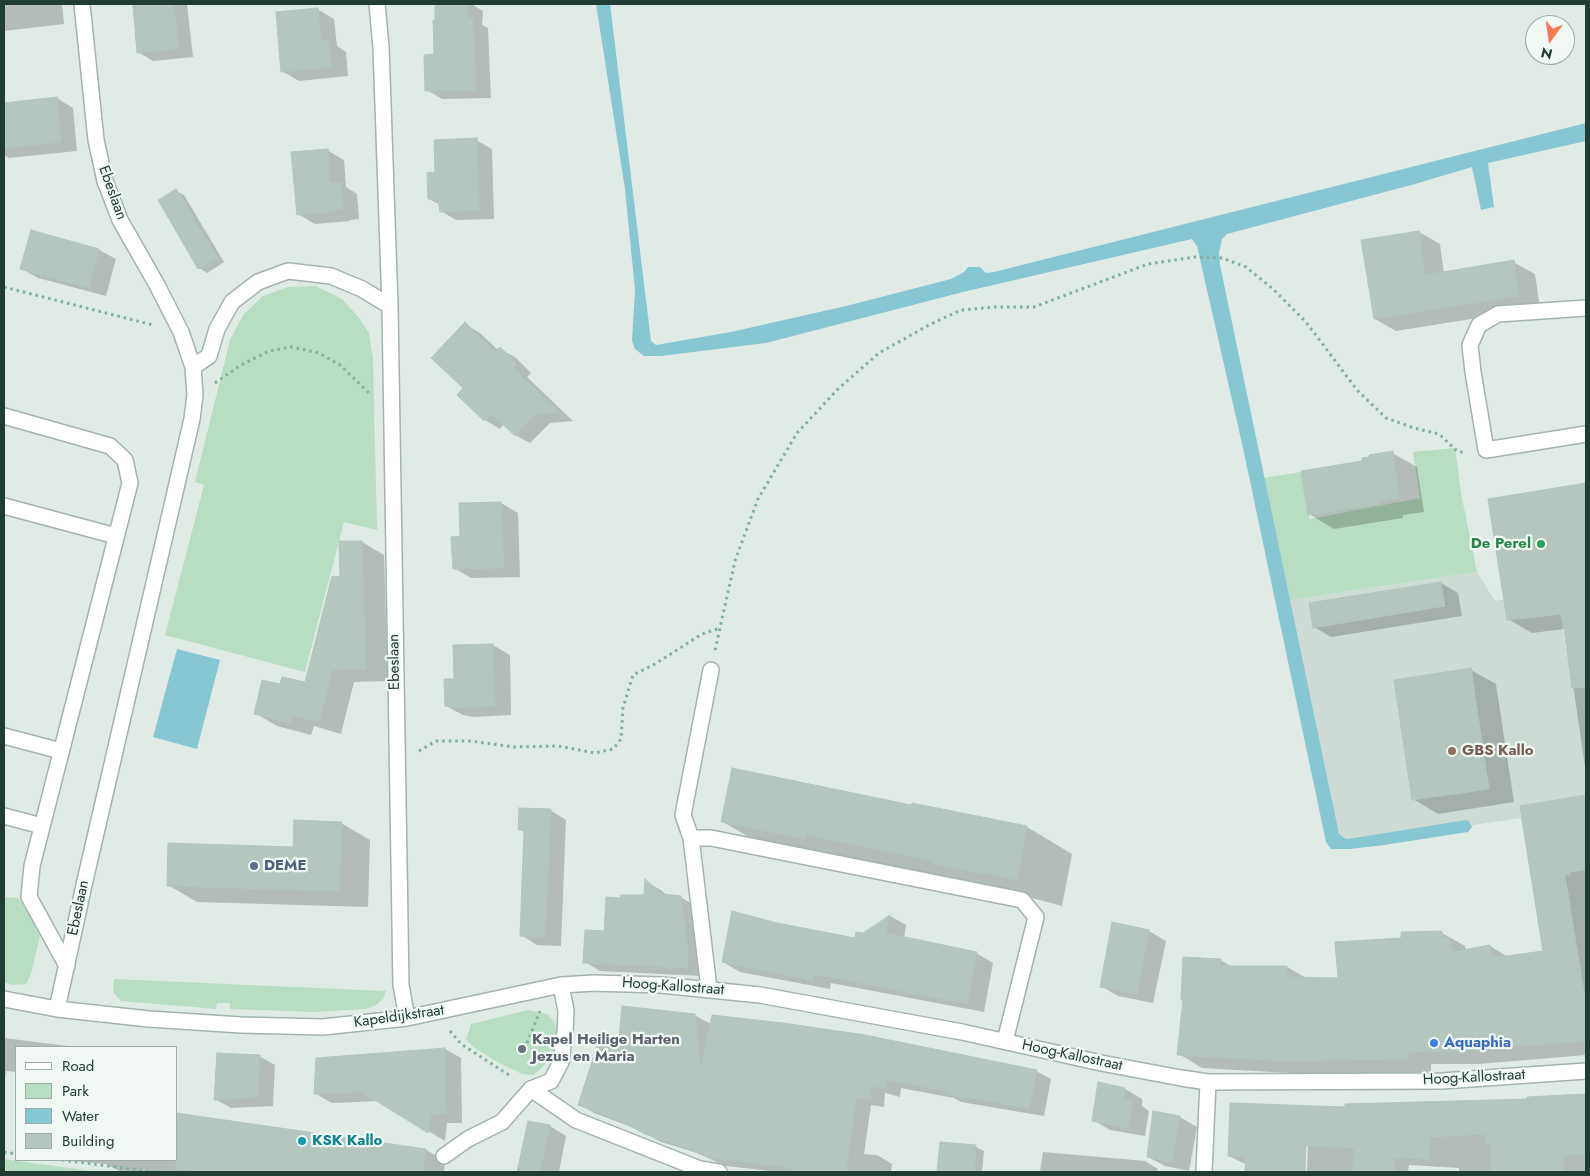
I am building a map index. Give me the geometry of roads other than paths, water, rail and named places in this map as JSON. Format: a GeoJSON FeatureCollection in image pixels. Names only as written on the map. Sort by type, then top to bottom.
{"type":"FeatureCollection","features":[{"type":"Feature","properties":{"kind":"street","name":"Ebeslaan"},"geometry":{"type":"LineString","coordinates":[[57,1009],[192,419],[195,395],[193,368],[182,332],[120,220],[105,181],[96,140],[82,4]]}},
{"type":"Feature","properties":{"kind":"street","name":"Ebeslaan"},"geometry":{"type":"LineString","coordinates":[[377,4],[381,47],[390,306],[401,985],[407,1018]]}},
{"type":"Feature","properties":{"kind":"street"},"geometry":{"type":"LineString","coordinates":[[193,368],[209,356],[217,329],[232,302],[258,282],[288,271],[331,276],[362,289],[390,306]]}},
{"type":"Feature","properties":{"kind":"street"},"geometry":{"type":"LineString","coordinates":[[1586,308],[1498,314],[1479,325],[1470,345],[1486,450],[1586,434]]}},
{"type":"Feature","properties":{"kind":"street"},"geometry":{"type":"LineString","coordinates":[[4,416],[110,446],[126,460],[130,483],[32,866],[29,897],[67,966]]}},
{"type":"Feature","properties":{"kind":"street"},"geometry":{"type":"LineString","coordinates":[[4,506],[116,536]]}},
{"type":"Feature","properties":{"kind":"street"},"geometry":{"type":"LineString","coordinates":[[709,989],[691,838],[683,815],[710,670]]}},
{"type":"Feature","properties":{"kind":"street"},"geometry":{"type":"LineString","coordinates":[[4,736],[61,751]]}},
{"type":"Feature","properties":{"kind":"street"},"geometry":{"type":"LineString","coordinates":[[4,816],[42,826]]}},
{"type":"Feature","properties":{"kind":"street"},"geometry":{"type":"LineString","coordinates":[[691,838],[712,838],[1022,900],[1036,917],[1005,1041]]}},
{"type":"Feature","properties":{"kind":"street","name":"Hoog-Kallostraat"},"geometry":{"type":"LineString","coordinates":[[561,985],[594,983],[709,989],[760,994],[962,1032],[1101,1063],[1208,1082],[1442,1081],[1586,1071]]}},
{"type":"Feature","properties":{"kind":"street"},"geometry":{"type":"LineString","coordinates":[[444,1156],[468,1139],[502,1122],[532,1089],[550,1081],[561,1062],[566,1011],[561,985]]}},
{"type":"Feature","properties":{"kind":"street","name":"Kapeldijkstraat"},"geometry":{"type":"LineString","coordinates":[[4,999],[57,1009],[149,1019],[323,1027],[407,1018],[561,985]]}},
{"type":"Feature","properties":{"kind":"street"},"geometry":{"type":"LineString","coordinates":[[1204,1172],[1208,1082]]}},
{"type":"Feature","properties":{"kind":"street"},"geometry":{"type":"LineString","coordinates":[[532,1089],[576,1120],[700,1169],[719,1172]]}},
{"type":"Feature","properties":{"kind":"water"},"geometry":{"type":"Polygon","coordinates":[[[596,4],[610,4],[651,341],[656,345],[731,332],[846,306],[951,279],[964,272],[968,267],[980,267],[986,273],[994,272],[1586,123],[1586,141],[1488,163],[1494,207],[1481,210],[1472,167],[1227,234],[1222,239],[1219,253],[1339,834],[1348,839],[1466,820],[1469,821],[1472,827],[1468,832],[1350,849],[1331,849],[1326,842],[1243,448],[1197,246],[1192,239],[963,292],[766,343],[661,356],[644,356],[635,349],[632,341],[635,290],[625,189],[596,4]]]}},
{"type":"Feature","properties":{"kind":"water"},"geometry":{"type":"Polygon","coordinates":[[[177,649],[220,660],[197,749],[153,737],[177,649]]]}},
{"type":"Feature","properties":{"kind":"place","name":"De Perel"},"geometry":{"type":"Point","coordinates":[1541,544]}},
{"type":"Feature","properties":{"kind":"place","name":"GBS Kallo"},"geometry":{"type":"Point","coordinates":[1452,751]}},
{"type":"Feature","properties":{"kind":"place","name":"DEME"},"geometry":{"type":"Point","coordinates":[254,866]}},
{"type":"Feature","properties":{"kind":"place","name":"Aquaphia"},"geometry":{"type":"Point","coordinates":[1434,1043]}},
{"type":"Feature","properties":{"kind":"place","name":"Kapel Heilige Harten Jezus en Maria"},"geometry":{"type":"Point","coordinates":[522,1049]}},
{"type":"Feature","properties":{"kind":"place","name":"KSK Kallo"},"geometry":{"type":"Point","coordinates":[302,1141]}}]}
